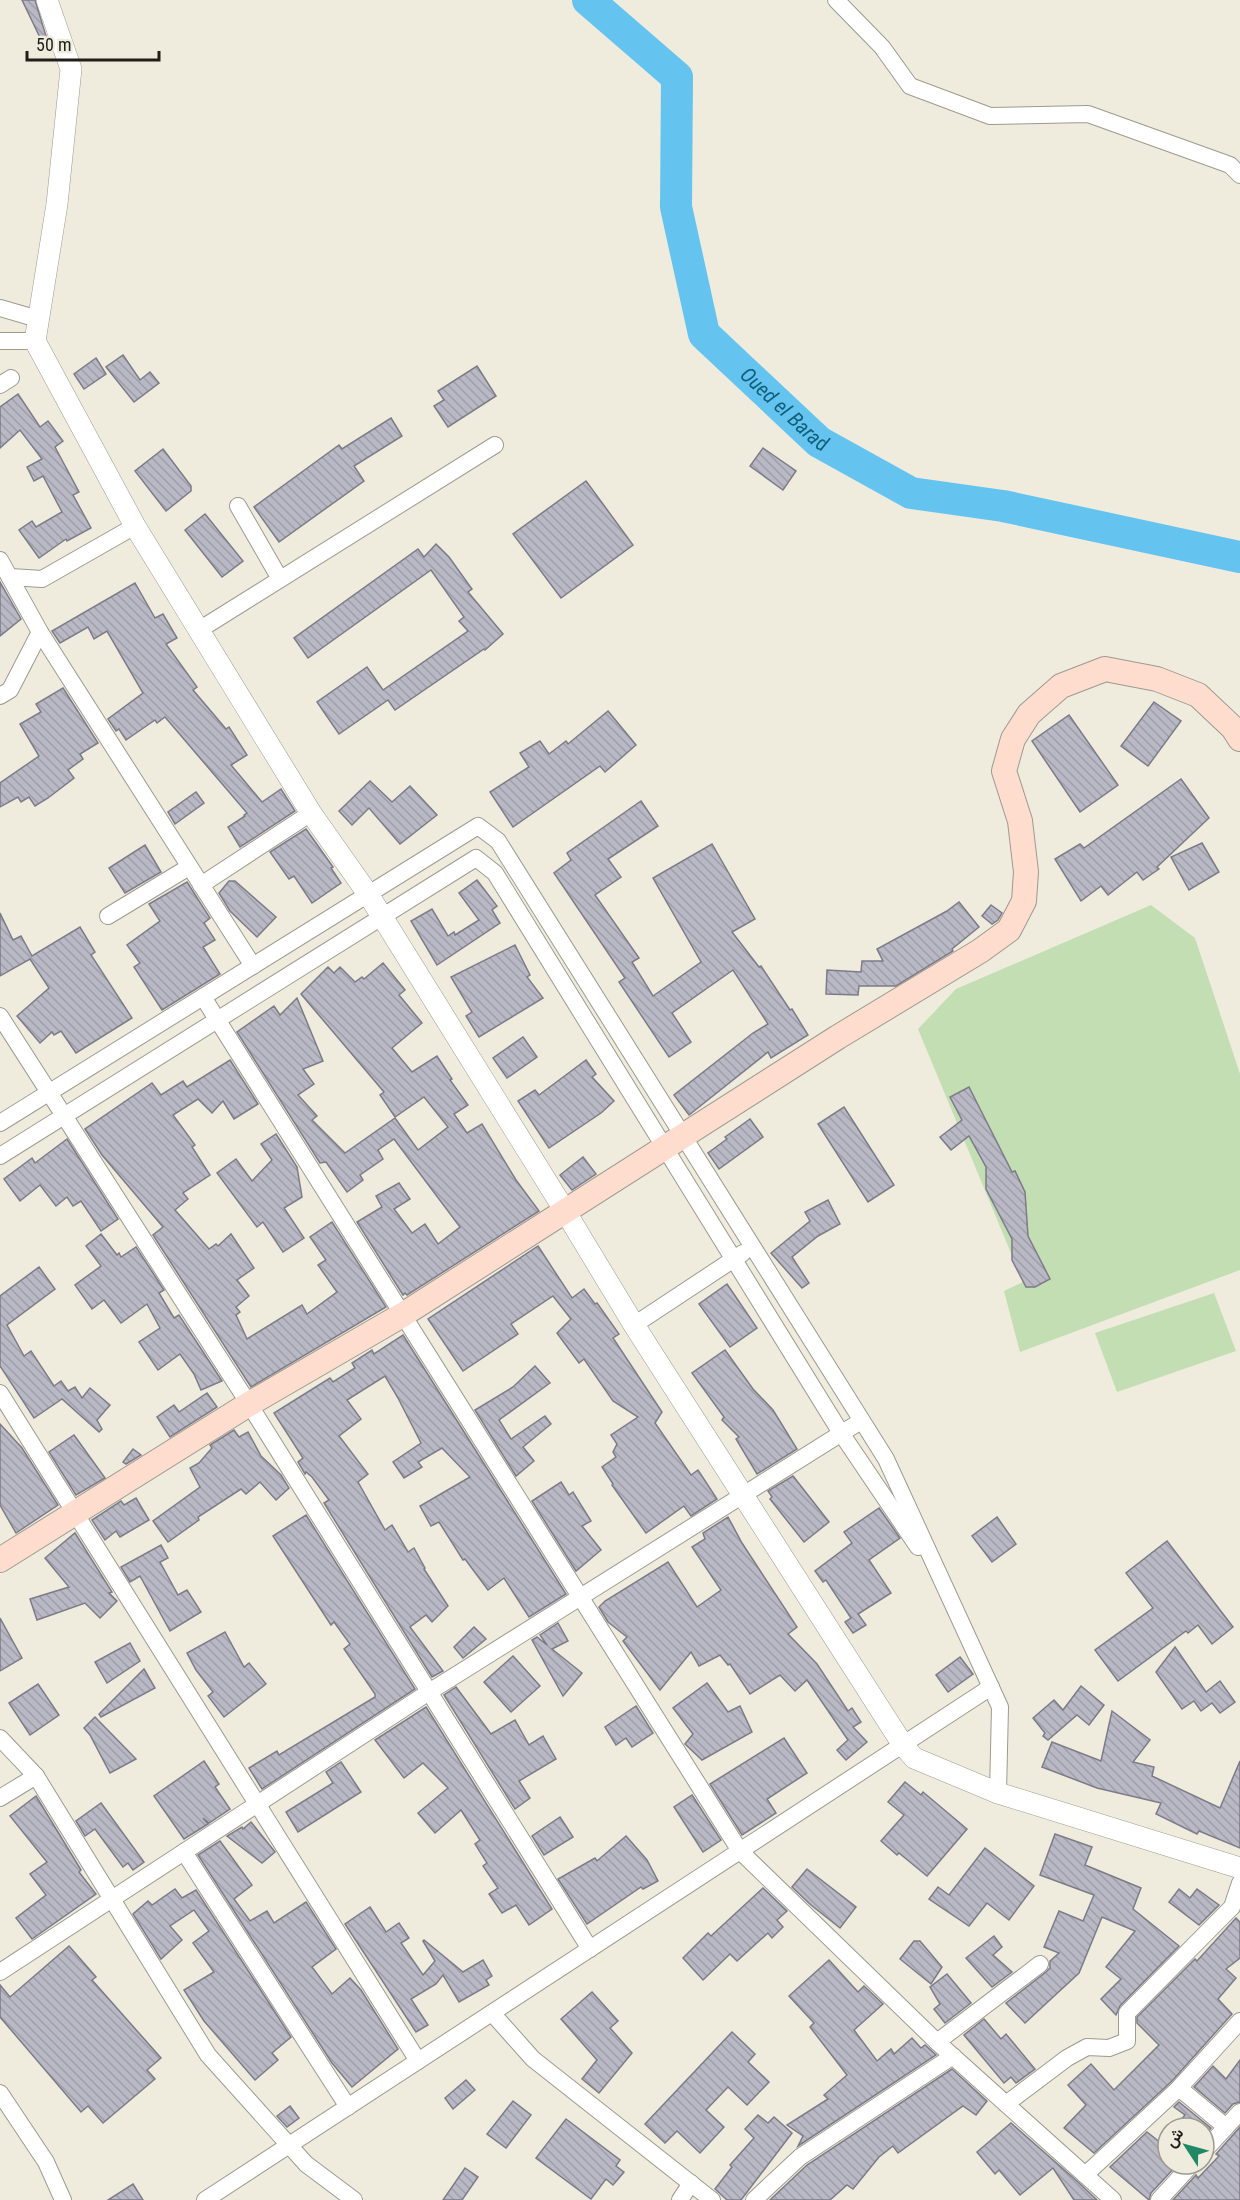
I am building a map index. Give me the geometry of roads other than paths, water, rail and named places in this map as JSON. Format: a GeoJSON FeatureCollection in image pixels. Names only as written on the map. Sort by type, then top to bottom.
{"type":"FeatureCollection","features":[{"type":"Feature","properties":{"kind":"main road"},"geometry":{"type":"LineString","coordinates":[[0,1560],[249,1404],[404,1314],[838,1037],[980,951],[1009,930],[1024,901],[1026,872],[1020,821],[1004,771],[1013,739],[1029,714],[1061,686],[1105,669],[1157,679],[1198,695],[1233,728],[1240,739]]}},
{"type":"Feature","properties":{"kind":"street"},"geometry":{"type":"LineString","coordinates":[[47,0],[71,69],[57,204],[35,341],[135,526],[311,813],[368,894],[566,1211],[634,1325],[903,1745],[914,1758],[998,1793],[1240,1868]]}},
{"type":"Feature","properties":{"kind":"street"},"geometry":{"type":"LineString","coordinates":[[836,0],[882,47],[910,86],[990,116],[1088,114],[1230,165],[1240,175]]}},
{"type":"Feature","properties":{"kind":"street"},"geometry":{"type":"LineString","coordinates":[[0,308],[38,319]]}},
{"type":"Feature","properties":{"kind":"street"},"geometry":{"type":"LineString","coordinates":[[0,341],[35,341]]}},
{"type":"Feature","properties":{"kind":"street"},"geometry":{"type":"LineString","coordinates":[[199,630],[495,445]]}},
{"type":"Feature","properties":{"kind":"street"},"geometry":{"type":"LineString","coordinates":[[238,506],[280,579]]}},
{"type":"Feature","properties":{"kind":"street"},"geometry":{"type":"LineString","coordinates":[[10,578],[42,579],[135,526]]}},
{"type":"Feature","properties":{"kind":"street"},"geometry":{"type":"LineString","coordinates":[[0,560],[40,632],[253,966]]}},
{"type":"Feature","properties":{"kind":"street"},"geometry":{"type":"LineString","coordinates":[[0,696],[10,690],[40,632]]}},
{"type":"Feature","properties":{"kind":"street"},"geometry":{"type":"LineString","coordinates":[[201,885],[311,813]]}},
{"type":"Feature","properties":{"kind":"street"},"geometry":{"type":"LineString","coordinates":[[0,1123],[478,826],[498,841],[674,1142],[734,1259],[841,1433],[947,1591]]}},
{"type":"Feature","properties":{"kind":"street"},"geometry":{"type":"LineString","coordinates":[[0,1156],[476,858],[495,873],[674,1142],[752,1247],[886,1459],[1000,1707],[998,1793]]}},
{"type":"Feature","properties":{"kind":"street"},"geometry":{"type":"LineString","coordinates":[[108,916],[189,867]]}},
{"type":"Feature","properties":{"kind":"street"},"geometry":{"type":"LineString","coordinates":[[203,997],[740,1851],[937,2042],[1113,2200]]}},
{"type":"Feature","properties":{"kind":"street"},"geometry":{"type":"LineString","coordinates":[[0,1016],[249,1404],[590,1949]]}},
{"type":"Feature","properties":{"kind":"street"},"geometry":{"type":"LineString","coordinates":[[634,1325],[752,1247]]}},
{"type":"Feature","properties":{"kind":"street"},"geometry":{"type":"LineString","coordinates":[[0,1393],[418,2061]]}},
{"type":"Feature","properties":{"kind":"street"},"geometry":{"type":"LineString","coordinates":[[0,1972],[429,1692],[861,1420]]}},
{"type":"Feature","properties":{"kind":"street"},"geometry":{"type":"LineString","coordinates":[[205,2200],[991,1686]]}},
{"type":"Feature","properties":{"kind":"street"},"geometry":{"type":"LineString","coordinates":[[0,1737],[36,1776],[208,2055],[306,2164],[354,2200]]}},
{"type":"Feature","properties":{"kind":"street"},"geometry":{"type":"LineString","coordinates":[[0,1798],[36,1776]]}},
{"type":"Feature","properties":{"kind":"street"},"geometry":{"type":"LineString","coordinates":[[184,1852],[348,2107]]}},
{"type":"Feature","properties":{"kind":"street"},"geometry":{"type":"LineString","coordinates":[[1006,2104],[1067,2058],[1087,2047],[1110,2048],[1127,2041],[1127,2013],[1232,1907],[1240,1883]]}},
{"type":"Feature","properties":{"kind":"street"},"geometry":{"type":"LineString","coordinates":[[937,2042],[1040,1964]]}},
{"type":"Feature","properties":{"kind":"street"},"geometry":{"type":"LineString","coordinates":[[492,2013],[533,2059],[712,2200]]}},
{"type":"Feature","properties":{"kind":"street"},"geometry":{"type":"LineString","coordinates":[[1085,2175],[1179,2088],[1240,2021]]}},
{"type":"Feature","properties":{"kind":"street"},"geometry":{"type":"LineString","coordinates":[[754,2200],[800,2157],[953,2056]]}},
{"type":"Feature","properties":{"kind":"street"},"geometry":{"type":"LineString","coordinates":[[1179,2088],[1226,2127]]}},
{"type":"Feature","properties":{"kind":"street"},"geometry":{"type":"LineString","coordinates":[[0,2094],[46,2162],[63,2200]]}},
{"type":"Feature","properties":{"kind":"street"},"geometry":{"type":"LineString","coordinates":[[1216,2138],[1240,2112]]}},
{"type":"Feature","properties":{"kind":"street"},"geometry":{"type":"LineString","coordinates":[[1160,2200],[1181,2176]]}},
{"type":"Feature","properties":{"kind":"street"},"geometry":{"type":"LineString","coordinates":[[680,2200],[691,2183]]}},
{"type":"Feature","properties":{"kind":"waterway","name":"Oued el Barad"},"geometry":{"type":"LineString","coordinates":[[588,0],[677,77],[676,207],[704,334],[819,442],[911,493],[1003,506],[1240,557]]}}]}
